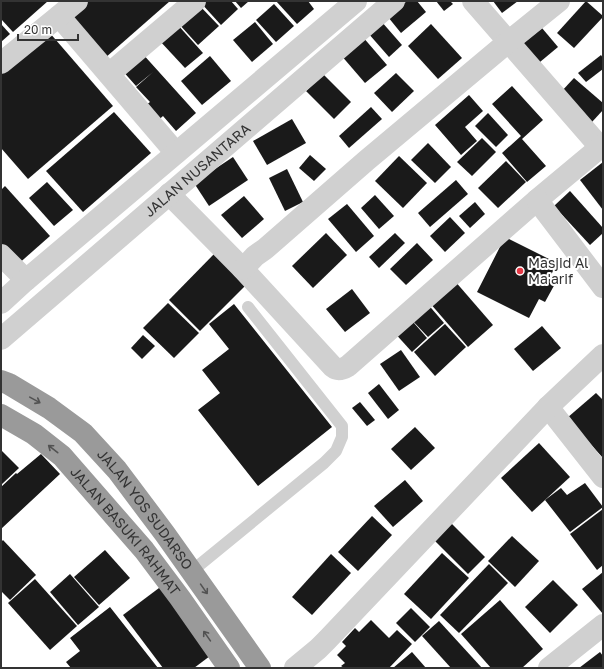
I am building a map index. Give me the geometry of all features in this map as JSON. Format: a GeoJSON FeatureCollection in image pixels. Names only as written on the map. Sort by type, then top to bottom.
{"type":"FeatureCollection","features":[{"type":"Feature","properties":{"kind":"highway","name":"JALAN YOS SUDARSO"},"geometry":{"type":"LineString","coordinates":[[1,381],[9,384],[49,408],[83,433],[117,470],[192,571],[260,668]]}},
{"type":"Feature","properties":{"kind":"highway","name":"JALAN BASUKI RAHMAT"},"geometry":{"type":"LineString","coordinates":[[1,414],[34,434],[62,456],[144,550],[229,668]]}},
{"type":"Feature","properties":{"kind":"street"},"geometry":{"type":"LineString","coordinates":[[1,63],[77,1]]}},
{"type":"Feature","properties":{"kind":"street"},"geometry":{"type":"LineString","coordinates":[[109,74],[195,1]]}},
{"type":"Feature","properties":{"kind":"street"},"geometry":{"type":"LineString","coordinates":[[1,303],[26,280],[356,1]]}},
{"type":"Feature","properties":{"kind":"street","name":"JALAN NUSANTARA"},"geometry":{"type":"LineString","coordinates":[[1,339],[394,1]]}},
{"type":"Feature","properties":{"kind":"street"},"geometry":{"type":"LineString","coordinates":[[170,194],[243,269],[333,367],[336,369],[348,366],[537,200],[602,146],[473,1]]}},
{"type":"Feature","properties":{"kind":"street"},"geometry":{"type":"LineString","coordinates":[[243,269],[255,256],[367,160],[559,1]]}},
{"type":"Feature","properties":{"kind":"street"},"geometry":{"type":"LineString","coordinates":[[59,16],[176,153]]}},
{"type":"Feature","properties":{"kind":"street"},"geometry":{"type":"LineString","coordinates":[[537,200],[603,287]]}},
{"type":"Feature","properties":{"kind":"street"},"geometry":{"type":"LineString","coordinates":[[1,255],[26,280]]}},
{"type":"Feature","properties":{"kind":"street"},"geometry":{"type":"LineString","coordinates":[[295,668],[327,640],[548,407],[603,355]]}},
{"type":"Feature","properties":{"kind":"street"},"geometry":{"type":"LineString","coordinates":[[548,407],[603,477]]}},
{"type":"Feature","properties":{"kind":"street"},"geometry":{"type":"LineString","coordinates":[[549,668],[603,625]]}},
{"type":"Feature","properties":{"kind":"lane"},"geometry":{"type":"LineString","coordinates":[[192,571],[324,463],[336,451],[342,437],[342,426],[248,307]]}},
{"type":"Feature","properties":{"kind":"building"},"geometry":{"type":"Polygon","coordinates":[[[3,1],[48,1],[13,32],[1,19],[1,3],[3,1]]]}},
{"type":"Feature","properties":{"kind":"building"},"geometry":{"type":"Polygon","coordinates":[[[84,1],[170,1],[105,58],[67,16],[84,1]]]}},
{"type":"Feature","properties":{"kind":"building"},"geometry":{"type":"Polygon","coordinates":[[[203,1],[231,1],[238,9],[221,25],[201,3],[203,1]]]}},
{"type":"Feature","properties":{"kind":"building"},"geometry":{"type":"Polygon","coordinates":[[[235,1],[249,1],[241,8],[235,1]]]}},
{"type":"Feature","properties":{"kind":"building"},"geometry":{"type":"Polygon","coordinates":[[[276,1],[308,1],[314,9],[297,24],[276,1]]]}},
{"type":"Feature","properties":{"kind":"building"},"geometry":{"type":"Polygon","coordinates":[[[407,1],[417,1],[426,12],[401,33],[388,17],[407,1]]]}},
{"type":"Feature","properties":{"kind":"building"},"geometry":{"type":"Polygon","coordinates":[[[436,1],[450,1],[453,4],[444,11],[436,1]]]}},
{"type":"Feature","properties":{"kind":"building"},"geometry":{"type":"Polygon","coordinates":[[[493,1],[518,1],[502,13],[493,1]]]}},
{"type":"Feature","properties":{"kind":"building"},"geometry":{"type":"Polygon","coordinates":[[[586,1],[603,17],[574,48],[557,33],[586,1]]]}},
{"type":"Feature","properties":{"kind":"building"},"geometry":{"type":"Polygon","coordinates":[[[274,4],[294,26],[276,42],[256,20],[274,4]]]}},
{"type":"Feature","properties":{"kind":"building"},"geometry":{"type":"Polygon","coordinates":[[[199,5],[219,26],[198,45],[179,24],[199,5]]]}},
{"type":"Feature","properties":{"kind":"building"},"geometry":{"type":"Polygon","coordinates":[[[381,21],[402,45],[389,57],[368,33],[381,21]]]}},
{"type":"Feature","properties":{"kind":"building"},"geometry":{"type":"Polygon","coordinates":[[[255,22],[273,44],[252,62],[233,40],[255,22]]]}},
{"type":"Feature","properties":{"kind":"building"},"geometry":{"type":"Polygon","coordinates":[[[1,24],[10,34],[1,42],[1,24]]]}},
{"type":"Feature","properties":{"kind":"building"},"geometry":{"type":"Polygon","coordinates":[[[177,24],[203,53],[185,68],[159,40],[177,24]]]}},
{"type":"Feature","properties":{"kind":"building"},"geometry":{"type":"Polygon","coordinates":[[[431,24],[462,58],[438,79],[408,46],[431,24]]]}},
{"type":"Feature","properties":{"kind":"building"},"geometry":{"type":"Polygon","coordinates":[[[542,28],[558,47],[534,67],[517,48],[542,28]]]}},
{"type":"Feature","properties":{"kind":"building"},"geometry":{"type":"Polygon","coordinates":[[[49,32],[113,106],[28,179],[1,148],[1,74],[49,32]]]}},
{"type":"Feature","properties":{"kind":"building"},"geometry":{"type":"Polygon","coordinates":[[[362,36],[387,65],[365,83],[340,54],[362,36]]]}},
{"type":"Feature","properties":{"kind":"building"},"geometry":{"type":"Polygon","coordinates":[[[141,52],[196,113],[176,131],[163,116],[154,124],[141,109],[150,102],[136,87],[153,72],[136,86],[121,69],[141,52]]]}},
{"type":"Feature","properties":{"kind":"building"},"geometry":{"type":"Polygon","coordinates":[[[601,55],[603,58],[603,69],[586,82],[578,73],[601,55]]]}},
{"type":"Feature","properties":{"kind":"building"},"geometry":{"type":"Polygon","coordinates":[[[210,56],[231,81],[202,105],[181,81],[210,56]]]}},
{"type":"Feature","properties":{"kind":"building"},"geometry":{"type":"Polygon","coordinates":[[[396,73],[414,91],[392,112],[374,93],[396,73]]]}},
{"type":"Feature","properties":{"kind":"building"},"geometry":{"type":"Polygon","coordinates":[[[323,74],[351,102],[334,119],[306,91],[323,74]]]}},
{"type":"Feature","properties":{"kind":"building"},"geometry":{"type":"Polygon","coordinates":[[[574,78],[603,103],[603,110],[592,122],[560,93],[574,78]]]}},
{"type":"Feature","properties":{"kind":"building"},"geometry":{"type":"Polygon","coordinates":[[[512,86],[543,120],[522,139],[546,166],[527,182],[502,153],[521,136],[492,104],[512,86]]]}},
{"type":"Feature","properties":{"kind":"building"},"geometry":{"type":"Polygon","coordinates":[[[469,95],[483,111],[465,127],[477,141],[461,155],[435,125],[469,95]]]}},
{"type":"Feature","properties":{"kind":"building"},"geometry":{"type":"Polygon","coordinates":[[[371,107],[382,119],[349,148],[339,136],[371,107]]]}},
{"type":"Feature","properties":{"kind":"building"},"geometry":{"type":"Polygon","coordinates":[[[114,112],[151,153],[83,212],[46,171],[114,112]]]}},
{"type":"Feature","properties":{"kind":"building"},"geometry":{"type":"Polygon","coordinates":[[[488,113],[508,135],[496,147],[475,126],[488,113]]]}},
{"type":"Feature","properties":{"kind":"building"},"geometry":{"type":"Polygon","coordinates":[[[292,119],[306,143],[267,165],[253,141],[292,119]]]}},
{"type":"Feature","properties":{"kind":"building"},"geometry":{"type":"Polygon","coordinates":[[[482,138],[496,152],[472,176],[457,162],[482,138]]]}},
{"type":"Feature","properties":{"kind":"building"},"geometry":{"type":"Polygon","coordinates":[[[428,143],[451,167],[435,183],[411,160],[428,143]]]}},
{"type":"Feature","properties":{"kind":"building"},"geometry":{"type":"Polygon","coordinates":[[[310,155],[326,169],[314,181],[299,168],[310,155]]]}},
{"type":"Feature","properties":{"kind":"building"},"geometry":{"type":"Polygon","coordinates":[[[399,156],[427,183],[403,208],[375,181],[399,156]]]}},
{"type":"Feature","properties":{"kind":"building"},"geometry":{"type":"Polygon","coordinates":[[[233,157],[248,180],[209,206],[194,183],[233,157]]]}},
{"type":"Feature","properties":{"kind":"building"},"geometry":{"type":"Polygon","coordinates":[[[506,161],[526,182],[498,208],[478,188],[506,161]]]}},
{"type":"Feature","properties":{"kind":"building"},"geometry":{"type":"Polygon","coordinates":[[[603,162],[603,210],[580,180],[603,162]]]}},
{"type":"Feature","properties":{"kind":"building"},"geometry":{"type":"Polygon","coordinates":[[[287,169],[303,202],[285,211],[269,178],[287,169]]]}},
{"type":"Feature","properties":{"kind":"building"},"geometry":{"type":"Polygon","coordinates":[[[456,180],[468,194],[430,227],[418,213],[456,180]]]}},
{"type":"Feature","properties":{"kind":"building"},"geometry":{"type":"Polygon","coordinates":[[[47,182],[73,210],[54,226],[29,198],[47,182]]]}},
{"type":"Feature","properties":{"kind":"building"},"geometry":{"type":"Polygon","coordinates":[[[5,186],[50,236],[16,266],[1,250],[1,190],[5,186]]]}},
{"type":"Feature","properties":{"kind":"building"},"geometry":{"type":"Polygon","coordinates":[[[570,191],[603,228],[603,233],[590,245],[554,206],[570,191]]]}},
{"type":"Feature","properties":{"kind":"building"},"geometry":{"type":"Polygon","coordinates":[[[375,195],[394,216],[379,229],[361,208],[375,195]]]}},
{"type":"Feature","properties":{"kind":"building"},"geometry":{"type":"Polygon","coordinates":[[[244,196],[264,219],[242,238],[221,215],[244,196]]]}},
{"type":"Feature","properties":{"kind":"building"},"geometry":{"type":"Polygon","coordinates":[[[475,202],[485,214],[470,228],[459,216],[475,202]]]}},
{"type":"Feature","properties":{"kind":"building"},"geometry":{"type":"Polygon","coordinates":[[[347,204],[374,236],[356,252],[328,219],[347,204]]]}},
{"type":"Feature","properties":{"kind":"building"},"geometry":{"type":"Polygon","coordinates":[[[450,217],[465,233],[445,252],[430,236],[450,217]]]}},
{"type":"Feature","properties":{"kind":"building"},"geometry":{"type":"Polygon","coordinates":[[[326,233],[347,255],[313,288],[292,266],[326,233]]]}},
{"type":"Feature","properties":{"kind":"building"},"geometry":{"type":"Polygon","coordinates":[[[395,233],[405,243],[379,268],[369,257],[395,233]]]}},
{"type":"Feature","properties":{"kind":"building","name":"Masjid Al Ma'arif"},"geometry":{"type":"Polygon","coordinates":[[[505,237],[557,263],[549,279],[556,282],[545,302],[539,299],[529,318],[477,292],[505,237]]]}},
{"type":"Feature","properties":{"kind":"building"},"geometry":{"type":"Polygon","coordinates":[[[417,243],[433,260],[406,285],[390,269],[417,243]]]}},
{"type":"Feature","properties":{"kind":"building"},"geometry":{"type":"Polygon","coordinates":[[[215,253],[247,284],[200,331],[169,300],[215,253]]]}},
{"type":"Feature","properties":{"kind":"building"},"geometry":{"type":"Polygon","coordinates":[[[454,280],[493,325],[468,347],[429,302],[454,280]]]}},
{"type":"Feature","properties":{"kind":"building"},"geometry":{"type":"Polygon","coordinates":[[[352,289],[370,313],[345,332],[326,309],[352,289]]]}},
{"type":"Feature","properties":{"kind":"building"},"geometry":{"type":"Polygon","coordinates":[[[426,302],[444,323],[428,337],[409,317],[426,302]]]}},
{"type":"Feature","properties":{"kind":"building"},"geometry":{"type":"Polygon","coordinates":[[[168,303],[199,333],[174,358],[143,328],[168,303]]]}},
{"type":"Feature","properties":{"kind":"building"},"geometry":{"type":"Polygon","coordinates":[[[234,304],[332,427],[258,486],[198,410],[220,393],[202,370],[229,349],[209,324],[234,304]]]}},
{"type":"Feature","properties":{"kind":"building"},"geometry":{"type":"Polygon","coordinates":[[[408,316],[427,338],[412,352],[392,330],[408,316]]]}},
{"type":"Feature","properties":{"kind":"building"},"geometry":{"type":"Polygon","coordinates":[[[445,324],[466,347],[435,376],[414,352],[445,324]]]}},
{"type":"Feature","properties":{"kind":"building"},"geometry":{"type":"Polygon","coordinates":[[[542,326],[561,348],[533,371],[514,349],[542,326]]]}},
{"type":"Feature","properties":{"kind":"building"},"geometry":{"type":"Polygon","coordinates":[[[143,335],[155,346],[142,359],[131,348],[143,335]]]}},
{"type":"Feature","properties":{"kind":"building"},"geometry":{"type":"Polygon","coordinates":[[[401,350],[420,377],[399,391],[380,364],[401,350]]]}},
{"type":"Feature","properties":{"kind":"building"},"geometry":{"type":"Polygon","coordinates":[[[379,384],[399,410],[388,419],[368,393],[379,384]]]}},
{"type":"Feature","properties":{"kind":"building"},"geometry":{"type":"Polygon","coordinates":[[[596,393],[603,400],[603,458],[567,418],[596,393]]]}},
{"type":"Feature","properties":{"kind":"building"},"geometry":{"type":"Polygon","coordinates":[[[360,402],[375,420],[367,426],[352,408],[360,402]]]}},
{"type":"Feature","properties":{"kind":"building"},"geometry":{"type":"Polygon","coordinates":[[[415,427],[435,448],[411,470],[391,449],[415,427]]]}},
{"type":"Feature","properties":{"kind":"building"},"geometry":{"type":"Polygon","coordinates":[[[539,443],[570,477],[532,512],[501,478],[539,443]]]}},
{"type":"Feature","properties":{"kind":"building"},"geometry":{"type":"Polygon","coordinates":[[[1,450],[19,468],[1,485],[1,450]]]}},
{"type":"Feature","properties":{"kind":"building"},"geometry":{"type":"Polygon","coordinates":[[[41,454],[60,474],[1,529],[1,487],[16,473],[17,474],[41,454]]]}},
{"type":"Feature","properties":{"kind":"building"},"geometry":{"type":"Polygon","coordinates":[[[405,480],[423,501],[393,527],[374,506],[405,480]]]}},
{"type":"Feature","properties":{"kind":"building"},"geometry":{"type":"Polygon","coordinates":[[[585,483],[603,507],[570,532],[545,500],[561,488],[567,495],[585,483]]]}},
{"type":"Feature","properties":{"kind":"building"},"geometry":{"type":"Polygon","coordinates":[[[603,509],[603,565],[597,570],[570,534],[603,509]]]}},
{"type":"Feature","properties":{"kind":"building"},"geometry":{"type":"Polygon","coordinates":[[[372,516],[392,535],[358,571],[338,552],[372,516]]]}},
{"type":"Feature","properties":{"kind":"building"},"geometry":{"type":"Polygon","coordinates":[[[451,523],[485,557],[468,574],[434,540],[451,523]]]}},
{"type":"Feature","properties":{"kind":"building"},"geometry":{"type":"Polygon","coordinates":[[[512,536],[539,561],[515,587],[488,561],[512,536]]]}},
{"type":"Feature","properties":{"kind":"building"},"geometry":{"type":"Polygon","coordinates":[[[3,540],[36,575],[10,600],[1,591],[1,542],[3,540]]]}},
{"type":"Feature","properties":{"kind":"building"},"geometry":{"type":"Polygon","coordinates":[[[105,550],[130,578],[99,605],[74,577],[105,550]]]}},
{"type":"Feature","properties":{"kind":"building"},"geometry":{"type":"Polygon","coordinates":[[[442,553],[469,578],[431,619],[404,594],[442,553]]]}},
{"type":"Feature","properties":{"kind":"building"},"geometry":{"type":"Polygon","coordinates":[[[331,554],[351,573],[312,615],[292,597],[331,554]]]}},
{"type":"Feature","properties":{"kind":"building"},"geometry":{"type":"Polygon","coordinates":[[[489,564],[508,583],[459,633],[440,615],[489,564]]]}},
{"type":"Feature","properties":{"kind":"building"},"geometry":{"type":"Polygon","coordinates":[[[603,572],[603,614],[582,589],[603,572]]]}},
{"type":"Feature","properties":{"kind":"building"},"geometry":{"type":"Polygon","coordinates":[[[70,574],[99,607],[78,625],[50,592],[70,574]]]}},
{"type":"Feature","properties":{"kind":"building"},"geometry":{"type":"Polygon","coordinates":[[[35,579],[77,626],[50,650],[8,603],[35,579]]]}},
{"type":"Feature","properties":{"kind":"building"},"geometry":{"type":"Polygon","coordinates":[[[553,580],[578,605],[550,633],[525,607],[553,580]]]}},
{"type":"Feature","properties":{"kind":"building"},"geometry":{"type":"Polygon","coordinates":[[[163,585],[214,653],[194,668],[163,668],[123,615],[163,585]]]}},
{"type":"Feature","properties":{"kind":"building"},"geometry":{"type":"Polygon","coordinates":[[[500,600],[543,649],[522,668],[491,668],[461,634],[500,600]]]}},
{"type":"Feature","properties":{"kind":"building"},"geometry":{"type":"Polygon","coordinates":[[[110,607],[158,668],[71,668],[66,662],[80,651],[70,638],[110,607]]]}},
{"type":"Feature","properties":{"kind":"building"},"geometry":{"type":"Polygon","coordinates":[[[411,608],[430,627],[415,642],[396,623],[411,608]]]}},
{"type":"Feature","properties":{"kind":"building"},"geometry":{"type":"Polygon","coordinates":[[[371,620],[389,638],[397,630],[412,644],[389,668],[344,668],[341,666],[345,663],[337,655],[346,646],[342,642],[355,628],[359,632],[371,620]]]}},
{"type":"Feature","properties":{"kind":"building"},"geometry":{"type":"Polygon","coordinates":[[[439,621],[482,668],[451,668],[422,636],[439,621]]]}},
{"type":"Feature","properties":{"kind":"building"},"geometry":{"type":"Polygon","coordinates":[[[412,652],[426,668],[393,668],[412,652]]]}},
{"type":"Feature","properties":{"kind":"building"},"geometry":{"type":"Polygon","coordinates":[[[600,652],[603,656],[603,668],[579,668],[600,652]]]}},
{"type":"Feature","properties":{"kind":"place","name":"Masjid Al Ma'arif"},"geometry":{"type":"Point","coordinates":[520,271]}}]}
